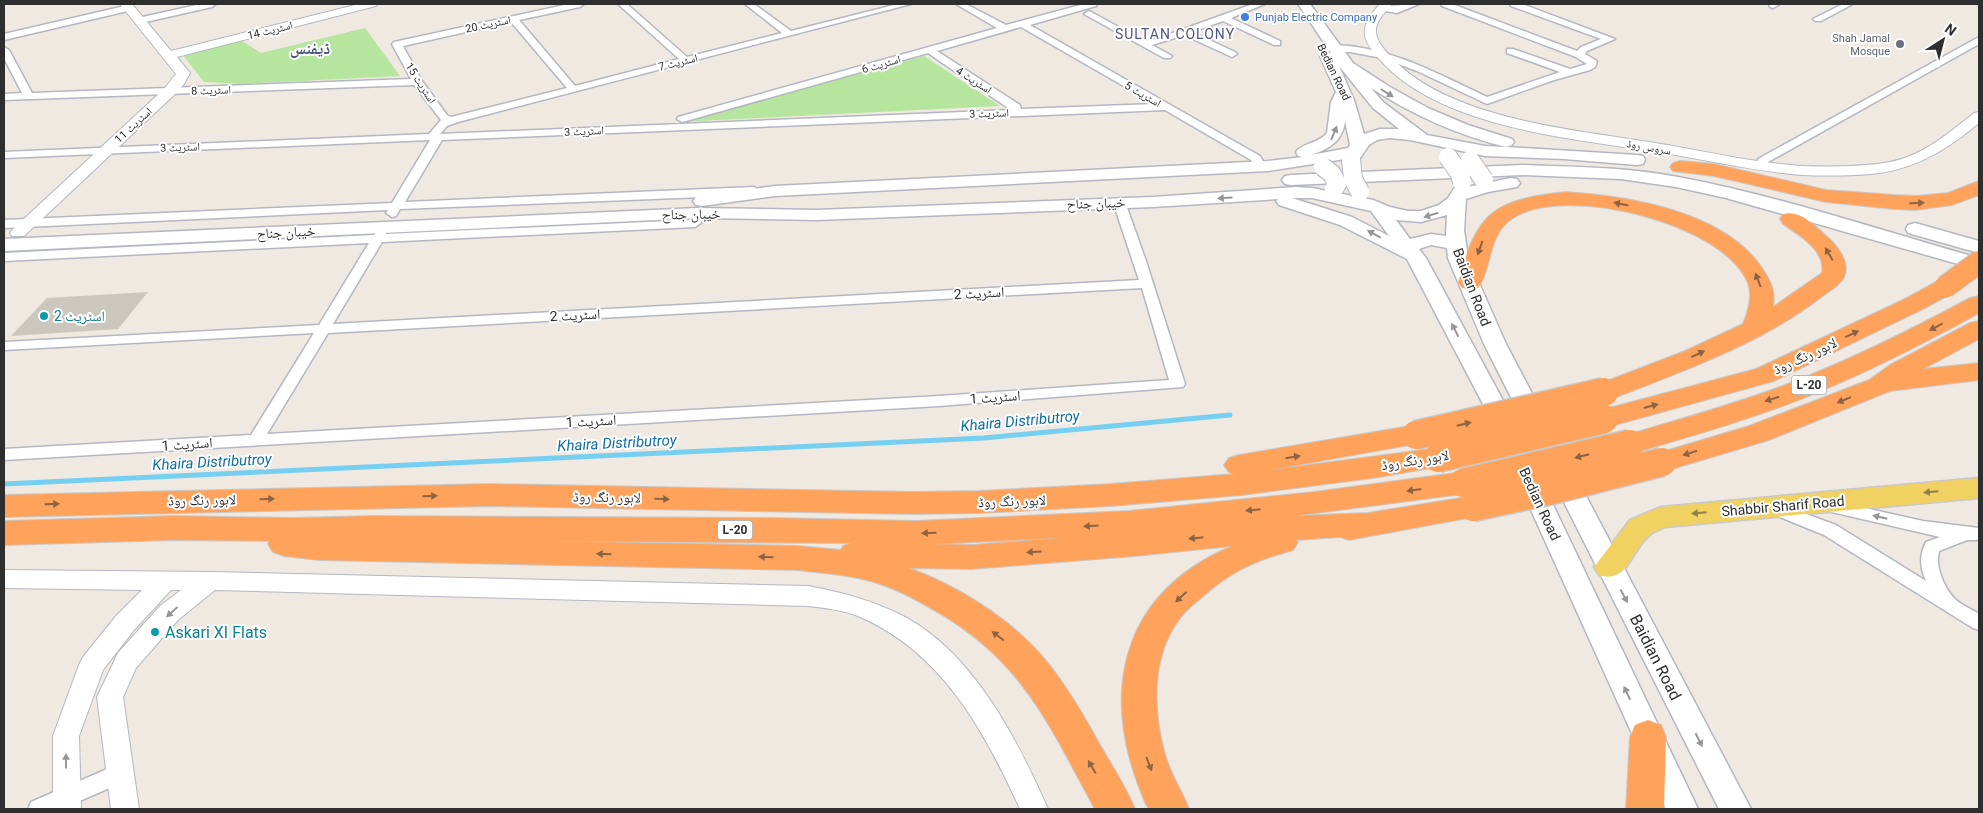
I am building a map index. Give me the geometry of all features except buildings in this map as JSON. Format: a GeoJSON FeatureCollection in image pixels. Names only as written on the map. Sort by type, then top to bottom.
{"type":"FeatureCollection","features":[{"type":"Feature","properties":{"kind":"highway"},"geometry":{"type":"LineString","coordinates":[[1680,167],[1714,170],[1826,196],[1841,202],[1889,206],[1894,202],[1935,202],[1952,199],[1979,187]]}},
{"type":"Feature","properties":{"kind":"highway"},"geometry":{"type":"LineString","coordinates":[[1470,283],[1484,239],[1503,214],[1523,204],[1553,199],[1570,198],[1608,201],[1654,212],[1683,222],[1715,238],[1738,254],[1753,269],[1760,283],[1762,295],[1761,309],[1755,327]]}},
{"type":"Feature","properties":{"kind":"highway"},"geometry":{"type":"LineString","coordinates":[[1073,498],[1173,475],[1324,452],[1416,435],[1604,405],[1682,362],[1755,327],[1816,290],[1833,276],[1835,271],[1831,257],[1820,241],[1791,219]]}},
{"type":"Feature","properties":{"kind":"highway","name":"لاہور رنگ روڈ"},"geometry":{"type":"LineString","coordinates":[[4,506],[490,495],[914,503],[986,502],[1073,498],[1290,478],[1438,458],[1604,405],[1765,375],[1914,304],[1945,287],[1979,263]]}},
{"type":"Feature","properties":{"kind":"highway","name":"لاہور رنگ روڈ"},"geometry":{"type":"LineString","coordinates":[[4,533],[174,528],[642,529],[917,533],[1129,523],[1314,503],[1468,495],[1789,394],[1908,342],[1979,304]]}},
{"type":"Feature","properties":{"kind":"highway"},"geometry":{"type":"LineString","coordinates":[[1879,386],[1899,371],[1979,329]]}},
{"type":"Feature","properties":{"kind":"highway"},"geometry":{"type":"LineString","coordinates":[[1170,809],[1163,800],[1146,757],[1140,723],[1138,688],[1143,662],[1154,631],[1167,610],[1206,574],[1233,558],[1260,546],[1366,524],[1468,495],[1552,490],[1662,462],[1759,433],[1879,386],[1929,377],[1979,372]]}},
{"type":"Feature","properties":{"kind":"highway"},"geometry":{"type":"LineString","coordinates":[[174,528],[319,548],[798,558],[863,555],[972,557],[1135,544],[1277,529],[1366,524]]}},
{"type":"Feature","properties":{"kind":"highway"},"geometry":{"type":"LineString","coordinates":[[798,558],[862,566],[896,577],[932,592],[1003,639],[1029,666],[1052,698],[1116,809]]}},
{"type":"Feature","properties":{"kind":"highway"},"geometry":{"type":"LineString","coordinates":[[1646,809],[1648,737]]}},
{"type":"Feature","properties":{"kind":"main road","name":"Bedian Road"},"geometry":{"type":"LineString","coordinates":[[1295,4],[1329,48],[1334,70],[1351,110],[1354,153]]}},
{"type":"Feature","properties":{"kind":"main road"},"geometry":{"type":"LineString","coordinates":[[1304,4],[1329,48],[1346,65],[1365,91],[1387,112],[1448,157],[1455,165],[1460,192]]}},
{"type":"Feature","properties":{"kind":"main road"},"geometry":{"type":"LineString","coordinates":[[1346,65],[1403,103],[1449,125],[1494,140],[1552,153]]}},
{"type":"Feature","properties":{"kind":"main road"},"geometry":{"type":"LineString","coordinates":[[1264,166],[1280,158],[1317,148],[1330,141],[1336,130],[1338,100],[1343,94]]}},
{"type":"Feature","properties":{"kind":"main road"},"geometry":{"type":"LineString","coordinates":[[1351,110],[1374,116],[1387,112]]}},
{"type":"Feature","properties":{"kind":"main road"},"geometry":{"type":"LineString","coordinates":[[1979,248],[1747,183],[1680,167],[1616,158],[1552,153],[1485,152],[1407,134],[1383,134],[1370,138],[1354,153],[1352,178],[1360,192],[1378,208],[1404,216],[1425,217],[1444,209],[1460,192],[1493,185],[1529,182],[1573,182],[1616,185],[1666,191],[1791,219],[1979,270]]}},
{"type":"Feature","properties":{"kind":"main road","name":"خیبان جناح"},"geometry":{"type":"LineString","coordinates":[[4,245],[717,200],[775,191],[1264,166],[1354,153]]}},
{"type":"Feature","properties":{"kind":"main road"},"geometry":{"type":"LineString","coordinates":[[1531,153],[1518,157],[1475,157],[1470,160],[1484,180],[1552,178],[1573,182]]}},
{"type":"Feature","properties":{"kind":"main road"},"geometry":{"type":"LineString","coordinates":[[717,200],[1552,162],[1630,168],[1708,181],[1979,254]]}},
{"type":"Feature","properties":{"kind":"main road"},"geometry":{"type":"LineString","coordinates":[[1264,166],[1278,168],[1312,165],[1323,167],[1334,177],[1337,184],[1334,189],[1318,190],[1312,193]]}},
{"type":"Feature","properties":{"kind":"main road"},"geometry":{"type":"LineString","coordinates":[[698,213],[1325,179],[1522,170],[1574,171],[1649,178],[1705,188],[1979,263]]}},
{"type":"Feature","properties":{"kind":"main road","name":"Baidian Road"},"geometry":{"type":"LineString","coordinates":[[1460,192],[1455,244],[1458,258],[1495,344],[1735,809]]}},
{"type":"Feature","properties":{"kind":"main road","name":"خیبان جناح"},"geometry":{"type":"LineString","coordinates":[[14,229],[387,222],[698,213],[816,215],[1260,196],[1284,193],[1312,193],[1378,208]]}},
{"type":"Feature","properties":{"kind":"main road"},"geometry":{"type":"LineString","coordinates":[[1260,196],[1305,206],[1346,221],[1412,253],[1416,242],[1426,240],[1455,244]]}},
{"type":"Feature","properties":{"kind":"main road","name":"Bedian Road"},"geometry":{"type":"LineString","coordinates":[[1378,208],[1412,253],[1495,406],[1682,809]]}},
{"type":"Feature","properties":{"kind":"main road","name":"Shabbir Sharif Road"},"geometry":{"type":"LineString","coordinates":[[1609,567],[1640,527],[1661,517],[1979,488]]}},
{"type":"Feature","properties":{"kind":"street"},"geometry":{"type":"LineString","coordinates":[[140,20],[212,4]]}},
{"type":"Feature","properties":{"kind":"street","name":"اسٹریٹ 14"},"geometry":{"type":"LineString","coordinates":[[167,56],[372,4]]}},
{"type":"Feature","properties":{"kind":"street","name":"اسٹریٹ 20"},"geometry":{"type":"LineString","coordinates":[[397,44],[580,4]]}},
{"type":"Feature","properties":{"kind":"street"},"geometry":{"type":"LineString","coordinates":[[622,4],[685,60]]}},
{"type":"Feature","properties":{"kind":"street"},"geometry":{"type":"LineString","coordinates":[[749,4],[789,34]]}},
{"type":"Feature","properties":{"kind":"street","name":"اسٹریٹ 7"},"geometry":{"type":"LineString","coordinates":[[448,120],[789,34],[880,7],[907,4]]}},
{"type":"Feature","properties":{"kind":"street"},"geometry":{"type":"LineString","coordinates":[[960,4],[1004,28]]}},
{"type":"Feature","properties":{"kind":"street","name":"اسٹریٹ 6"},"geometry":{"type":"LineString","coordinates":[[670,126],[678,120],[1093,4]]}},
{"type":"Feature","properties":{"kind":"street"},"geometry":{"type":"LineString","coordinates":[[1143,44],[1185,32],[1261,4]]}},
{"type":"Feature","properties":{"kind":"street"},"geometry":{"type":"LineString","coordinates":[[1384,6],[1397,10],[1415,4]]}},
{"type":"Feature","properties":{"kind":"street"},"geometry":{"type":"LineString","coordinates":[[1329,48],[1351,49],[1411,66],[1487,101],[1568,72],[1581,70],[1592,64],[1592,61],[1579,55],[1444,4]]}},
{"type":"Feature","properties":{"kind":"street"},"geometry":{"type":"LineString","coordinates":[[1514,4],[1610,39],[1584,50],[1579,55]]}},
{"type":"Feature","properties":{"kind":"street"},"geometry":{"type":"LineString","coordinates":[[1818,19],[1849,4]]}},
{"type":"Feature","properties":{"kind":"street"},"geometry":{"type":"LineString","coordinates":[[4,37],[127,6]]}},
{"type":"Feature","properties":{"kind":"street","name":"اسٹریٹ 11"},"geometry":{"type":"LineString","coordinates":[[14,229],[105,150],[179,81],[183,73],[127,6]]}},
{"type":"Feature","properties":{"kind":"street","name":"سروس روڈ"},"geometry":{"type":"LineString","coordinates":[[1384,6],[1374,20],[1370,31],[1371,37],[1383,57],[1398,73],[1422,88],[1453,103],[1488,115],[1553,130],[1763,166],[1825,171],[1854,171],[1892,166],[1913,160],[1978,119]]}},
{"type":"Feature","properties":{"kind":"street"},"geometry":{"type":"LineString","coordinates":[[1088,14],[1167,56]]}},
{"type":"Feature","properties":{"kind":"street"},"geometry":{"type":"LineString","coordinates":[[1222,17],[1277,43]]}},
{"type":"Feature","properties":{"kind":"street"},"geometry":{"type":"LineString","coordinates":[[513,18],[573,89]]}},
{"type":"Feature","properties":{"kind":"street","name":"اسٹریٹ 5"},"geometry":{"type":"LineString","coordinates":[[1022,24],[1256,158],[1264,166]]}},
{"type":"Feature","properties":{"kind":"street"},"geometry":{"type":"LineString","coordinates":[[1185,32],[1232,54]]}},
{"type":"Feature","properties":{"kind":"street"},"geometry":{"type":"LineString","coordinates":[[1763,166],[1762,160],[1979,40]]}},
{"type":"Feature","properties":{"kind":"street","name":"اسٹریٹ 15"},"geometry":{"type":"LineString","coordinates":[[397,44],[417,82],[443,117],[448,120]]}},
{"type":"Feature","properties":{"kind":"street"},"geometry":{"type":"LineString","coordinates":[[4,50],[29,96]]}},
{"type":"Feature","properties":{"kind":"street","name":"اسٹریٹ 4"},"geometry":{"type":"LineString","coordinates":[[929,50],[1016,107],[1016,112]]}},
{"type":"Feature","properties":{"kind":"street"},"geometry":{"type":"LineString","coordinates":[[1510,51],[1568,72]]}},
{"type":"Feature","properties":{"kind":"street","name":"اسٹریٹ 8"},"geometry":{"type":"LineString","coordinates":[[4,98],[417,82]]}},
{"type":"Feature","properties":{"kind":"street","name":"اسٹریٹ 3"},"geometry":{"type":"LineString","coordinates":[[4,155],[1165,107]]}},
{"type":"Feature","properties":{"kind":"street"},"geometry":{"type":"LineString","coordinates":[[257,439],[387,222],[440,125],[448,120]]}},
{"type":"Feature","properties":{"kind":"street"},"geometry":{"type":"LineString","coordinates":[[4,257],[689,192],[775,191]]}},
{"type":"Feature","properties":{"kind":"street"},"geometry":{"type":"LineString","coordinates":[[1119,202],[1146,284]]}},
{"type":"Feature","properties":{"kind":"street","name":"اسٹریٹ 2"},"geometry":{"type":"LineString","coordinates":[[4,346],[1146,284]]}},
{"type":"Feature","properties":{"kind":"street","name":"اسٹریٹ 1"},"geometry":{"type":"LineString","coordinates":[[4,455],[929,401],[1178,384],[1146,284]]}},
{"type":"Feature","properties":{"kind":"street"},"geometry":{"type":"LineString","coordinates":[[1816,503],[1971,534]]}},
{"type":"Feature","properties":{"kind":"street"},"geometry":{"type":"LineString","coordinates":[[1771,507],[1830,530],[1979,623]]}},
{"type":"Feature","properties":{"kind":"street"},"geometry":{"type":"LineString","coordinates":[[1949,604],[1931,574],[1929,555],[1932,546],[1971,534]]}},
{"type":"Feature","properties":{"kind":"street"},"geometry":{"type":"LineString","coordinates":[[4,579],[165,580],[808,596],[840,602],[869,611],[906,630],[941,659],[968,690],[987,717],[1012,760],[1034,809]]}},
{"type":"Feature","properties":{"kind":"street"},"geometry":{"type":"LineString","coordinates":[[66,803],[66,736],[92,665],[125,623],[165,580]]}},
{"type":"Feature","properties":{"kind":"street"},"geometry":{"type":"LineString","coordinates":[[125,809],[110,697],[127,661],[169,613],[210,581]]}},
{"type":"Feature","properties":{"kind":"street"},"geometry":{"type":"LineString","coordinates":[[38,809],[66,803],[121,773]]}},
{"type":"Feature","properties":{"kind":"green space"},"geometry":{"type":"Polygon","coordinates":[[[365,28],[400,76],[241,84],[204,82],[183,55],[242,41],[261,53],[365,28]]]}},
{"type":"Feature","properties":{"kind":"green space"},"geometry":{"type":"Polygon","coordinates":[[[924,56],[1000,106],[679,122],[924,56]]]}},
{"type":"Feature","properties":{"kind":"waterway","name":"Khaira Distributroy"},"geometry":{"type":"LineString","coordinates":[[4,484],[984,438],[1230,415]]}},
{"type":"Feature","properties":{"kind":"place","name":"Punjab Electric Company"},"geometry":{"type":"Point","coordinates":[1245,17]}},
{"type":"Feature","properties":{"kind":"place","name":"Shah Jamal Mosque"},"geometry":{"type":"Point","coordinates":[1900,44]}},
{"type":"Feature","properties":{"kind":"place","name":"اسٹریٹ 2"},"geometry":{"type":"Point","coordinates":[44,316]}},
{"type":"Feature","properties":{"kind":"place","name":"Askari XI Flats"},"geometry":{"type":"Point","coordinates":[155,632]}},
{"type":"Feature","properties":{"kind":"district","name":"SULTAN COLONY"},"geometry":{"type":"Point","coordinates":[1175,34]}},
{"type":"Feature","properties":{"kind":"district","name":"ڈیفنس"},"geometry":{"type":"Point","coordinates":[310,48]}}]}
